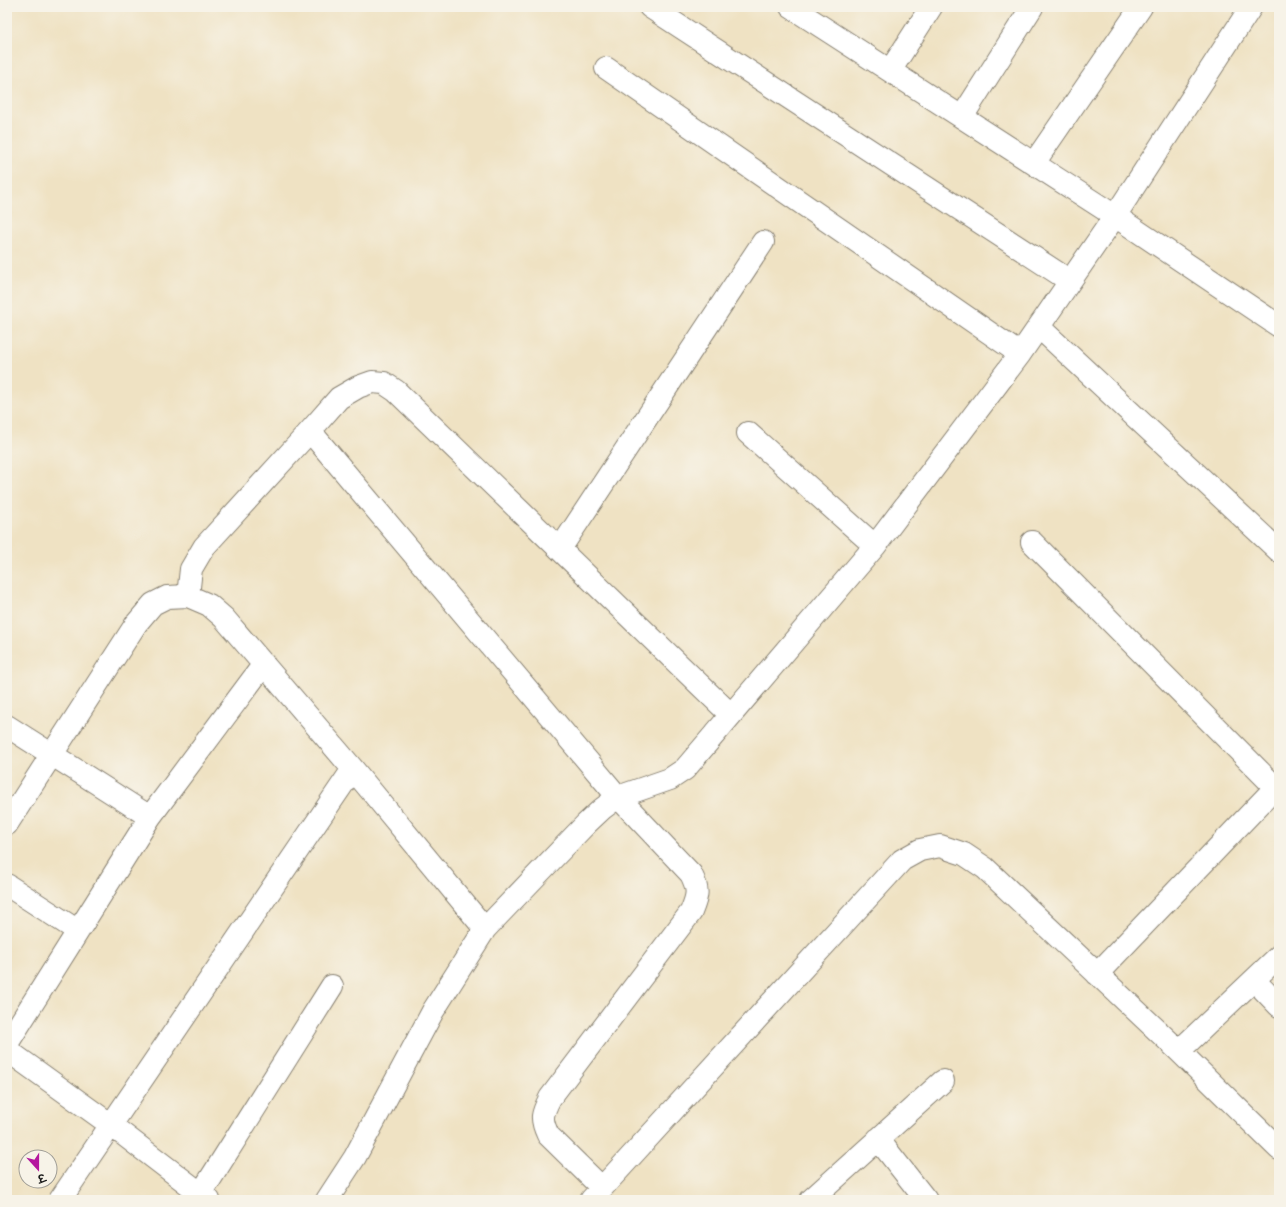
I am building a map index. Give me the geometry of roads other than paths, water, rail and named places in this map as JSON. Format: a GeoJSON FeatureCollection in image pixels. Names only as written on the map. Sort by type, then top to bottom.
{"type":"FeatureCollection","features":[{"type":"Feature","properties":{"kind":"street"},"geometry":{"type":"LineString","coordinates":[[650,7],[1070,281]]}},
{"type":"Feature","properties":{"kind":"street"},"geometry":{"type":"LineString","coordinates":[[791,7],[1034,163],[1279,326]]}},
{"type":"Feature","properties":{"kind":"street"},"geometry":{"type":"LineString","coordinates":[[890,71],[931,7]]}},
{"type":"Feature","properties":{"kind":"street"},"geometry":{"type":"LineString","coordinates":[[962,117],[1032,7]]}},
{"type":"Feature","properties":{"kind":"street"},"geometry":{"type":"LineString","coordinates":[[1034,163],[1141,7]]}},
{"type":"Feature","properties":{"kind":"street"},"geometry":{"type":"LineString","coordinates":[[327,1200],[355,1157],[432,1011],[485,929],[602,809],[618,797],[670,779],[685,769],[876,546],[1039,327],[1115,216],[1251,7]]}},
{"type":"Feature","properties":{"kind":"street"},"geometry":{"type":"LineString","coordinates":[[606,68],[1020,354]]}},
{"type":"Feature","properties":{"kind":"street"},"geometry":{"type":"LineString","coordinates":[[560,549],[763,242]]}},
{"type":"Feature","properties":{"kind":"street"},"geometry":{"type":"LineString","coordinates":[[1039,327],[1279,552]]}},
{"type":"Feature","properties":{"kind":"street"},"geometry":{"type":"LineString","coordinates":[[188,596],[191,569],[204,548],[339,398],[358,387],[372,382],[384,383],[396,391],[730,716]]}},
{"type":"Feature","properties":{"kind":"street"},"geometry":{"type":"LineString","coordinates":[[310,432],[618,797],[691,874],[696,884],[698,897],[691,912],[550,1098],[542,1113],[543,1125],[548,1135],[597,1194],[902,860],[920,850],[940,846],[964,854],[985,868],[1179,1051],[1279,1149]]}},
{"type":"Feature","properties":{"kind":"street"},"geometry":{"type":"LineString","coordinates":[[748,433],[876,546]]}},
{"type":"Feature","properties":{"kind":"street"},"geometry":{"type":"LineString","coordinates":[[1032,542],[1277,789],[1097,974]]}},
{"type":"Feature","properties":{"kind":"street"},"geometry":{"type":"LineString","coordinates":[[7,824],[136,624],[153,604],[167,597],[188,596],[209,605],[224,618],[353,769],[485,929]]}},
{"type":"Feature","properties":{"kind":"street"},"geometry":{"type":"LineString","coordinates":[[7,1044],[150,817],[264,664]]}},
{"type":"Feature","properties":{"kind":"street"},"geometry":{"type":"LineString","coordinates":[[7,726],[150,817]]}},
{"type":"Feature","properties":{"kind":"street"},"geometry":{"type":"LineString","coordinates":[[60,1200],[353,769]]}},
{"type":"Feature","properties":{"kind":"street"},"geometry":{"type":"LineString","coordinates":[[7,885],[78,931]]}},
{"type":"Feature","properties":{"kind":"street"},"geometry":{"type":"LineString","coordinates":[[1179,1051],[1279,956]]}},
{"type":"Feature","properties":{"kind":"street"},"geometry":{"type":"LineString","coordinates":[[1254,980],[1279,1006]]}},
{"type":"Feature","properties":{"kind":"street"},"geometry":{"type":"LineString","coordinates":[[7,1050],[111,1125],[202,1198],[332,986]]}},
{"type":"Feature","properties":{"kind":"street"},"geometry":{"type":"LineString","coordinates":[[814,1199],[943,1081]]}},
{"type":"Feature","properties":{"kind":"street"},"geometry":{"type":"LineString","coordinates":[[878,1140],[926,1200]]}}]}
